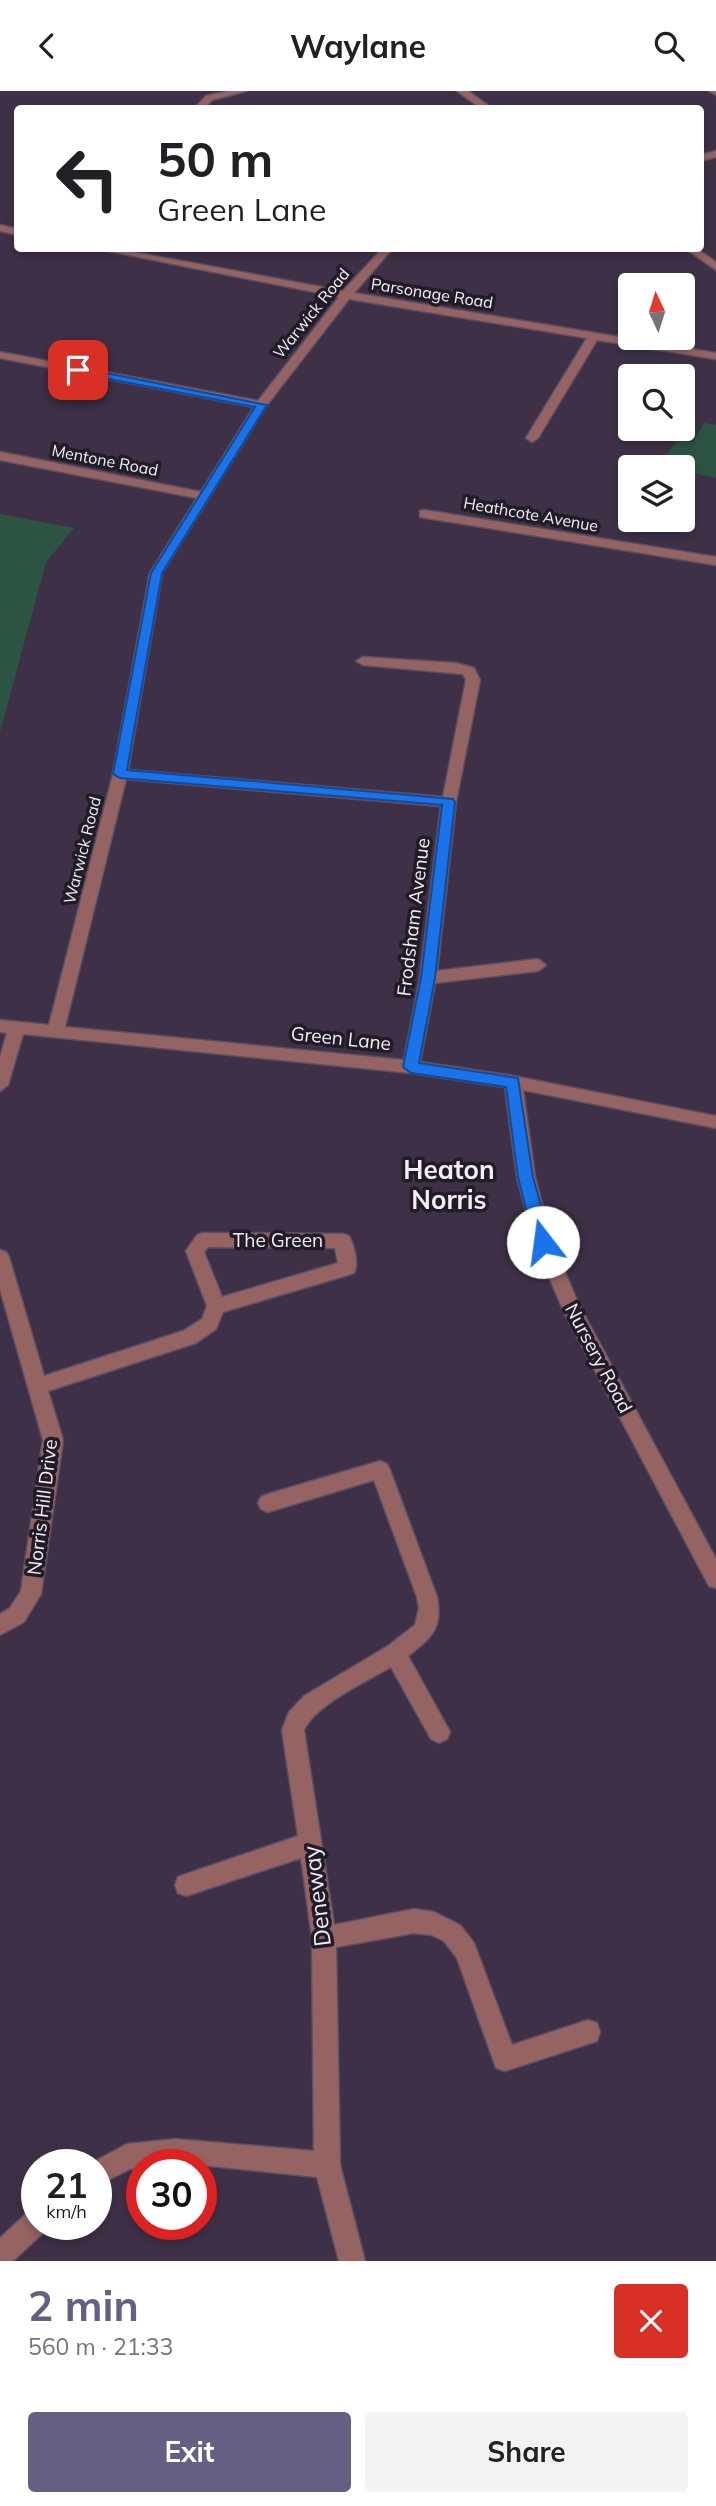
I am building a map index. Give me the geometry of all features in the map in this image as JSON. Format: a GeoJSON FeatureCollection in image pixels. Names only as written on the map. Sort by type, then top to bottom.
{"type":"FeatureCollection","features":[{"type":"Feature","properties":{"kind":"street"},"geometry":{"type":"LineString","coordinates":[[202,105],[215,93],[240,91]]}},
{"type":"Feature","properties":{"kind":"street"},"geometry":{"type":"LineString","coordinates":[[462,91],[483,105]]}},
{"type":"Feature","properties":{"kind":"street"},"geometry":{"type":"LineString","coordinates":[[215,93],[227,102]]}},
{"type":"Feature","properties":{"kind":"street","name":"Parsonage Road"},"geometry":{"type":"LineString","coordinates":[[119,252],[346,295],[716,356]]}},
{"type":"Feature","properties":{"kind":"street","name":"Warwick Road"},"geometry":{"type":"LineString","coordinates":[[56,1031],[120,774],[156,573],[261,405],[346,295],[384,252]]}},
{"type":"Feature","properties":{"kind":"street"},"geometry":{"type":"LineString","coordinates":[[695,252],[716,267]]}},
{"type":"Feature","properties":{"kind":"street"},"geometry":{"type":"LineString","coordinates":[[532,438],[594,335]]}},
{"type":"Feature","properties":{"kind":"street"},"geometry":{"type":"LineString","coordinates":[[0,355],[261,405]]}},
{"type":"Feature","properties":{"kind":"street","name":"Mentone Road"},"geometry":{"type":"LineString","coordinates":[[0,456],[204,496]]}},
{"type":"Feature","properties":{"kind":"street","name":"Heathcote Avenue"},"geometry":{"type":"LineString","coordinates":[[424,514],[716,561]]}},
{"type":"Feature","properties":{"kind":"street","name":"Frodsham Avenue"},"geometry":{"type":"LineString","coordinates":[[363,661],[456,667],[469,671],[473,680],[449,802],[428,978],[411,1067]]}},
{"type":"Feature","properties":{"kind":"street"},"geometry":{"type":"LineString","coordinates":[[120,774],[449,802]]}},
{"type":"Feature","properties":{"kind":"street"},"geometry":{"type":"LineString","coordinates":[[428,978],[538,965]]}},
{"type":"Feature","properties":{"kind":"street"},"geometry":{"type":"LineString","coordinates":[[0,1084],[9,1027]]}},
{"type":"Feature","properties":{"kind":"street","name":"Green Lane"},"geometry":{"type":"LineString","coordinates":[[9,1027],[411,1067],[513,1082],[716,1122]]}},
{"type":"Feature","properties":{"kind":"street","name":"Nursery Road"},"geometry":{"type":"LineString","coordinates":[[513,1082],[526,1177],[543,1242],[571,1307],[716,1579]]}},
{"type":"Feature","properties":{"kind":"street","name":"The Green"},"geometry":{"type":"LineString","coordinates":[[203,1240],[342,1241],[348,1268],[216,1306],[195,1251],[203,1240]]}},
{"type":"Feature","properties":{"kind":"street","name":"Norris Hill Drive"},"geometry":{"type":"LineString","coordinates":[[0,1257],[53,1440],[31,1594],[17,1615],[0,1625]]}},
{"type":"Feature","properties":{"kind":"street"},"geometry":{"type":"LineString","coordinates":[[38,1386],[189,1337],[209,1324],[216,1306]]}},
{"type":"Feature","properties":{"kind":"street","name":"Deneway"},"geometry":{"type":"LineString","coordinates":[[268,1503],[380,1470],[429,1608],[425,1630],[396,1653],[312,1703],[297,1719],[293,1741],[324,1938],[327,2165],[352,2261]]}},
{"type":"Feature","properties":{"kind":"street"},"geometry":{"type":"LineString","coordinates":[[396,1653],[439,1732]]}},
{"type":"Feature","properties":{"kind":"street"},"geometry":{"type":"LineString","coordinates":[[186,1885],[311,1843]]}},
{"type":"Feature","properties":{"kind":"street"},"geometry":{"type":"LineString","coordinates":[[324,1938],[414,1921],[434,1924],[452,1933],[466,1951],[505,2059],[588,2032]]}},
{"type":"Feature","properties":{"kind":"street"},"geometry":{"type":"LineString","coordinates":[[112,2165],[127,2157],[175,2151],[327,2165]]}},
{"type":"Feature","properties":{"kind":"street"},"geometry":{"type":"LineString","coordinates":[[0,2256],[21,2236]]}},
{"type":"Feature","properties":{"kind":"green space"},"geometry":{"type":"Polygon","coordinates":[[[704,423],[716,425],[716,478],[695,474],[695,455],[666,455],[676,441],[693,442],[704,423]]]}},
{"type":"Feature","properties":{"kind":"green space"},"geometry":{"type":"Polygon","coordinates":[[[0,514],[74,528],[46,562],[0,732],[0,514]]]}},
{"type":"Feature","properties":{"kind":"district","name":"Heaton Norris"},"geometry":{"type":"Point","coordinates":[449,1184]}},
{"type":"Feature","properties":{"kind":"route"},"geometry":{"type":"LineString","coordinates":[[78,370],[261,405],[156,573],[120,774],[449,802],[428,978],[411,1067],[513,1082],[526,1177],[543,1242]]}}]}
